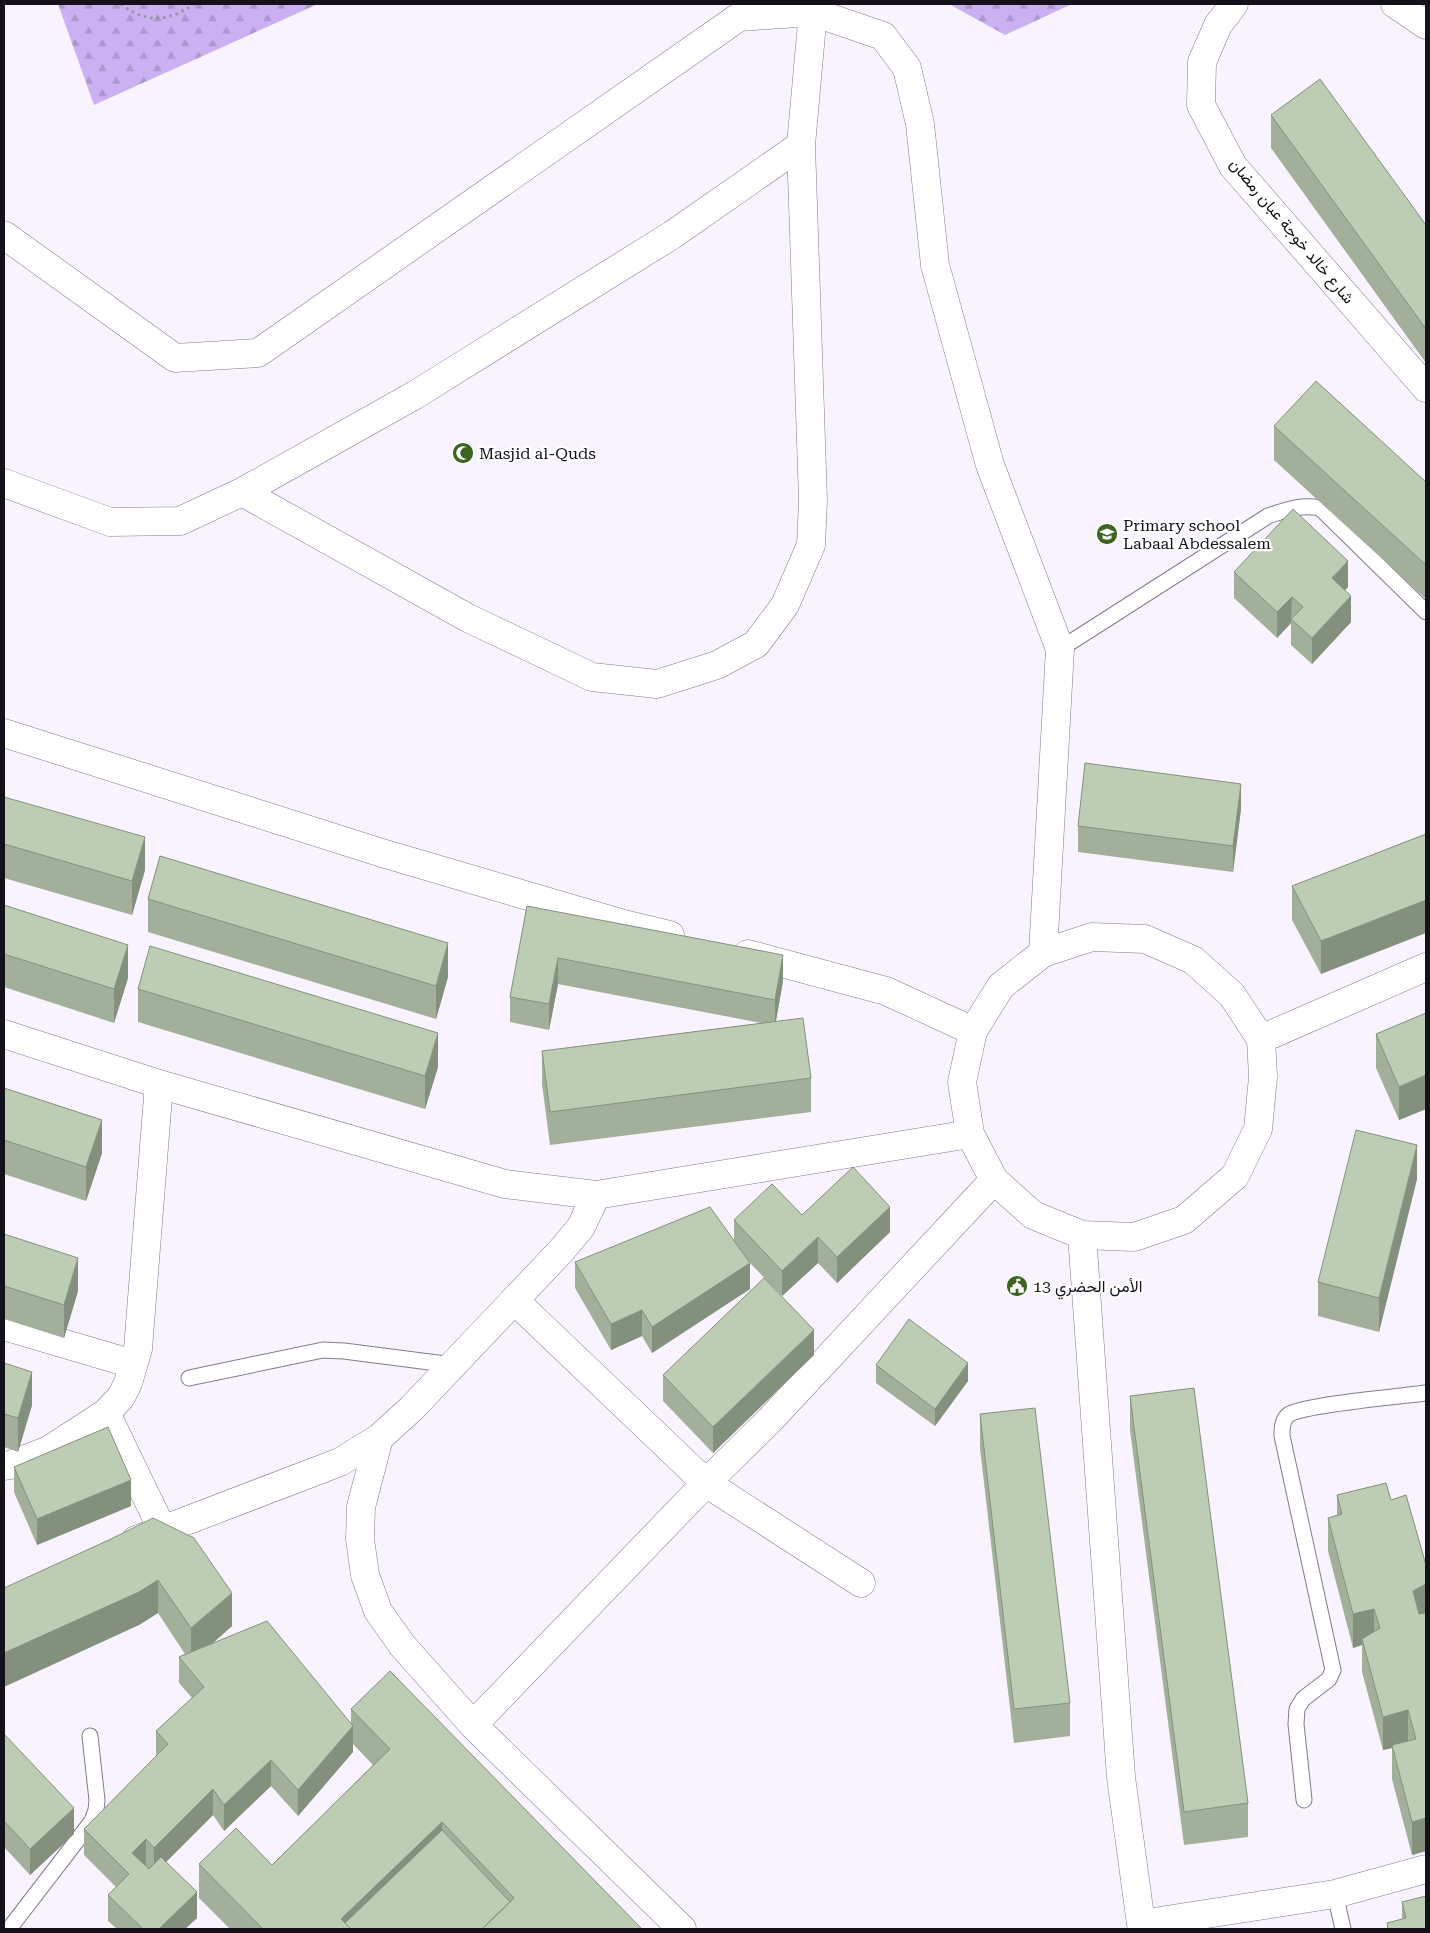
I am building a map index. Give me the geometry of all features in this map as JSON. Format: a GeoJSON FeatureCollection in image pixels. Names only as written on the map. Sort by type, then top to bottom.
{"type":"FeatureCollection","features":[{"type":"Feature","properties":{"kind":"street","name":"شارع خالد خوجة عبان رمضان"},"geometry":{"type":"LineString","coordinates":[[1234,4],[1218,25],[1202,62],[1201,105],[1233,166],[1426,388]]}},
{"type":"Feature","properties":{"kind":"street"},"geometry":{"type":"LineString","coordinates":[[1395,4],[1426,25]]}},
{"type":"Feature","properties":{"kind":"street"},"geometry":{"type":"LineString","coordinates":[[242,492],[468,618],[592,677],[657,684],[717,665],[756,644],[785,605],[810,545],[813,500],[801,145],[813,12]]}},
{"type":"Feature","properties":{"kind":"street"},"geometry":{"type":"LineString","coordinates":[[4,235],[174,358],[258,353],[739,17],[813,12],[883,36],[907,68],[920,124],[935,265],[990,465],[1060,648],[1042,953]]}},
{"type":"Feature","properties":{"kind":"street"},"geometry":{"type":"LineString","coordinates":[[4,483],[110,522],[180,521],[242,492],[440,379],[672,235],[801,145]]}},
{"type":"Feature","properties":{"kind":"street"},"geometry":{"type":"LineString","coordinates":[[4,733],[392,856],[620,923],[698,942]]}},
{"type":"Feature","properties":{"kind":"street"},"geometry":{"type":"LineString","coordinates":[[1092,937],[1145,939],[1193,960],[1232,995],[1261,1039],[1263,1077],[1258,1128],[1235,1176],[1184,1220],[1134,1237],[1082,1235],[1033,1216],[994,1180],[970,1134],[962,1082],[973,1031],[1001,986],[1042,953],[1092,937]]}},
{"type":"Feature","properties":{"kind":"street"},"geometry":{"type":"LineString","coordinates":[[727,949],[886,991],[973,1031]]}},
{"type":"Feature","properties":{"kind":"street"},"geometry":{"type":"LineString","coordinates":[[1261,1039],[1426,967]]}},
{"type":"Feature","properties":{"kind":"street"},"geometry":{"type":"LineString","coordinates":[[4,1034],[159,1084],[505,1184],[596,1196],[970,1134]]}},
{"type":"Feature","properties":{"kind":"street"},"geometry":{"type":"LineString","coordinates":[[4,1466],[48,1450],[106,1413],[122,1397],[128,1383],[138,1349],[159,1084]]}},
{"type":"Feature","properties":{"kind":"street"},"geometry":{"type":"LineString","coordinates":[[473,1725],[706,1483],[770,1420],[994,1180]]}},
{"type":"Feature","properties":{"kind":"street"},"geometry":{"type":"LineString","coordinates":[[115,1548],[340,1462],[380,1438],[412,1408],[560,1252],[581,1227],[596,1196]]}},
{"type":"Feature","properties":{"kind":"street"},"geometry":{"type":"LineString","coordinates":[[1082,1235],[1121,1777],[1142,1927],[1335,1894],[1426,1869]]}},
{"type":"Feature","properties":{"kind":"street"},"geometry":{"type":"LineString","coordinates":[[514,1300],[706,1483],[861,1583]]}},
{"type":"Feature","properties":{"kind":"street"},"geometry":{"type":"LineString","coordinates":[[4,1326],[133,1364]]}},
{"type":"Feature","properties":{"kind":"street"},"geometry":{"type":"LineString","coordinates":[[106,1413],[162,1530]]}},
{"type":"Feature","properties":{"kind":"street"},"geometry":{"type":"LineString","coordinates":[[380,1438],[361,1507],[360,1539],[365,1575],[378,1611],[397,1638],[473,1725],[682,1929]]}},
{"type":"Feature","properties":{"kind":"lane"},"geometry":{"type":"LineString","coordinates":[[1060,648],[1268,516],[1294,507],[1308,505],[1320,508],[1426,612]]}},
{"type":"Feature","properties":{"kind":"lane"},"geometry":{"type":"LineString","coordinates":[[189,1378],[323,1350],[453,1365]]}},
{"type":"Feature","properties":{"kind":"lane"},"geometry":{"type":"LineString","coordinates":[[1304,1800],[1296,1724],[1297,1709],[1303,1699],[1329,1679],[1333,1670],[1281,1426],[1287,1416],[1294,1412],[1426,1392]]}},
{"type":"Feature","properties":{"kind":"lane"},"geometry":{"type":"LineString","coordinates":[[9,1929],[92,1821],[97,1800],[90,1736]]}},
{"type":"Feature","properties":{"kind":"lane"},"geometry":{"type":"LineString","coordinates":[[1335,1894],[1343,1929]]}},
{"type":"Feature","properties":{"kind":"path"},"geometry":{"type":"LineString","coordinates":[[121,4],[131,11],[148,18],[166,18],[183,12],[194,4]]}},
{"type":"Feature","properties":{"kind":"green space"},"geometry":{"type":"Polygon","coordinates":[[[58,4],[318,4],[94,105],[58,4]]]}},
{"type":"Feature","properties":{"kind":"green space"},"geometry":{"type":"Polygon","coordinates":[[[949,4],[1072,4],[1005,35],[949,4]]]}},
{"type":"Feature","properties":{"kind":"building"},"geometry":{"type":"Polygon","coordinates":[[[1320,79],[1426,225],[1426,329],[1271,115],[1320,79]]]}},
{"type":"Feature","properties":{"kind":"building"},"geometry":{"type":"Polygon","coordinates":[[[1316,381],[1426,482],[1426,565],[1274,426],[1316,381]]]}},
{"type":"Feature","properties":{"kind":"building"},"geometry":{"type":"Polygon","coordinates":[[[1293,509],[1348,561],[1332,578],[1351,596],[1312,638],[1291,619],[1303,607],[1292,597],[1277,612],[1234,572],[1293,509]]]}},
{"type":"Feature","properties":{"kind":"building"},"geometry":{"type":"Polygon","coordinates":[[[1085,763],[1241,784],[1233,846],[1078,826],[1085,763]]]}},
{"type":"Feature","properties":{"kind":"building"},"geometry":{"type":"Polygon","coordinates":[[[4,797],[145,837],[132,881],[4,844],[4,797]]]}},
{"type":"Feature","properties":{"kind":"building"},"geometry":{"type":"Polygon","coordinates":[[[1426,834],[1426,900],[1321,941],[1292,886],[1426,834]]]}},
{"type":"Feature","properties":{"kind":"building"},"geometry":{"type":"Polygon","coordinates":[[[160,856],[448,943],[436,986],[148,899],[160,856]]]}},
{"type":"Feature","properties":{"kind":"building"},"geometry":{"type":"Polygon","coordinates":[[[4,905],[128,945],[114,989],[4,954],[4,905]]]}},
{"type":"Feature","properties":{"kind":"building"},"geometry":{"type":"Polygon","coordinates":[[[527,906],[783,955],[775,1000],[558,958],[549,1004],[510,997],[527,906]]]}},
{"type":"Feature","properties":{"kind":"building"},"geometry":{"type":"Polygon","coordinates":[[[150,946],[438,1033],[425,1076],[138,989],[150,946]]]}},
{"type":"Feature","properties":{"kind":"building"},"geometry":{"type":"Polygon","coordinates":[[[1426,1013],[1426,1075],[1399,1087],[1376,1034],[1426,1013]]]}},
{"type":"Feature","properties":{"kind":"building"},"geometry":{"type":"Polygon","coordinates":[[[803,1018],[811,1078],[550,1112],[542,1051],[803,1018]]]}},
{"type":"Feature","properties":{"kind":"building"},"geometry":{"type":"Polygon","coordinates":[[[4,1088],[102,1120],[86,1167],[4,1140],[4,1088]]]}},
{"type":"Feature","properties":{"kind":"building"},"geometry":{"type":"Polygon","coordinates":[[[1356,1130],[1417,1145],[1379,1298],[1318,1282],[1356,1130]]]}},
{"type":"Feature","properties":{"kind":"building"},"geometry":{"type":"Polygon","coordinates":[[[853,1167],[890,1207],[837,1257],[818,1237],[782,1271],[734,1220],[772,1184],[802,1215],[853,1167]]]}},
{"type":"Feature","properties":{"kind":"building"},"geometry":{"type":"Polygon","coordinates":[[[710,1207],[750,1263],[652,1327],[642,1310],[611,1324],[575,1262],[710,1207]]]}},
{"type":"Feature","properties":{"kind":"building"},"geometry":{"type":"Polygon","coordinates":[[[4,1234],[78,1258],[64,1305],[4,1286],[4,1234]]]}},
{"type":"Feature","properties":{"kind":"building"},"geometry":{"type":"Polygon","coordinates":[[[764,1278],[814,1330],[713,1427],[663,1375],[764,1278]]]}},
{"type":"Feature","properties":{"kind":"building"},"geometry":{"type":"Polygon","coordinates":[[[909,1319],[968,1363],[935,1409],[876,1365],[909,1319]]]}},
{"type":"Feature","properties":{"kind":"building"},"geometry":{"type":"Polygon","coordinates":[[[4,1363],[32,1372],[18,1418],[4,1414],[4,1363]]]}},
{"type":"Feature","properties":{"kind":"building"},"geometry":{"type":"Polygon","coordinates":[[[1194,1388],[1248,1803],[1184,1812],[1130,1396],[1194,1388]]]}},
{"type":"Feature","properties":{"kind":"building"},"geometry":{"type":"Polygon","coordinates":[[[1035,1408],[1070,1703],[1014,1709],[980,1414],[1035,1408]]]}},
{"type":"Feature","properties":{"kind":"building"},"geometry":{"type":"Polygon","coordinates":[[[108,1427],[131,1480],[37,1519],[14,1467],[108,1427]]]}},
{"type":"Feature","properties":{"kind":"building"},"geometry":{"type":"Polygon","coordinates":[[[1386,1483],[1391,1500],[1406,1495],[1426,1565],[1426,1584],[1413,1591],[1419,1614],[1426,1613],[1426,1818],[1412,1822],[1392,1745],[1416,1739],[1408,1710],[1383,1717],[1362,1639],[1380,1628],[1374,1609],[1353,1614],[1328,1518],[1342,1514],[1337,1495],[1386,1483]]]}},
{"type":"Feature","properties":{"kind":"building"},"geometry":{"type":"Polygon","coordinates":[[[153,1518],[194,1538],[232,1593],[191,1628],[158,1580],[139,1592],[4,1653],[4,1588],[153,1518]]]}},
{"type":"Feature","properties":{"kind":"building"},"geometry":{"type":"Polygon","coordinates":[[[267,1621],[353,1726],[298,1790],[271,1760],[224,1805],[213,1789],[154,1848],[146,1839],[132,1853],[149,1869],[161,1857],[197,1892],[159,1929],[143,1929],[108,1895],[129,1874],[84,1829],[168,1744],[156,1731],[204,1687],[179,1657],[267,1621]]]}},
{"type":"Feature","properties":{"kind":"building"},"geometry":{"type":"Polygon","coordinates":[[[390,1671],[642,1929],[482,1929],[514,1898],[442,1822],[341,1919],[351,1929],[263,1929],[199,1864],[236,1828],[272,1865],[390,1749],[351,1709],[390,1671]]]}},
{"type":"Feature","properties":{"kind":"building"},"geometry":{"type":"Polygon","coordinates":[[[4,1734],[74,1808],[30,1849],[4,1821],[4,1734]]]}},
{"type":"Feature","properties":{"kind":"building"},"geometry":{"type":"Polygon","coordinates":[[[442,1830],[510,1902],[482,1929],[351,1929],[345,1923],[442,1830]]]}},
{"type":"Feature","properties":{"kind":"building"},"geometry":{"type":"Polygon","coordinates":[[[1426,1896],[1426,1929],[1388,1929],[1387,1923],[1406,1918],[1402,1902],[1426,1896]]]}},
{"type":"Feature","properties":{"kind":"place","name":"Masjid al-Quds"},"geometry":{"type":"Point","coordinates":[463,453]}},
{"type":"Feature","properties":{"kind":"place","name":"Primary school Labaal Abdessalem"},"geometry":{"type":"Point","coordinates":[1107,534]}},
{"type":"Feature","properties":{"kind":"place","name":"الأمن الحضري 13"},"geometry":{"type":"Point","coordinates":[1017,1286]}}]}
